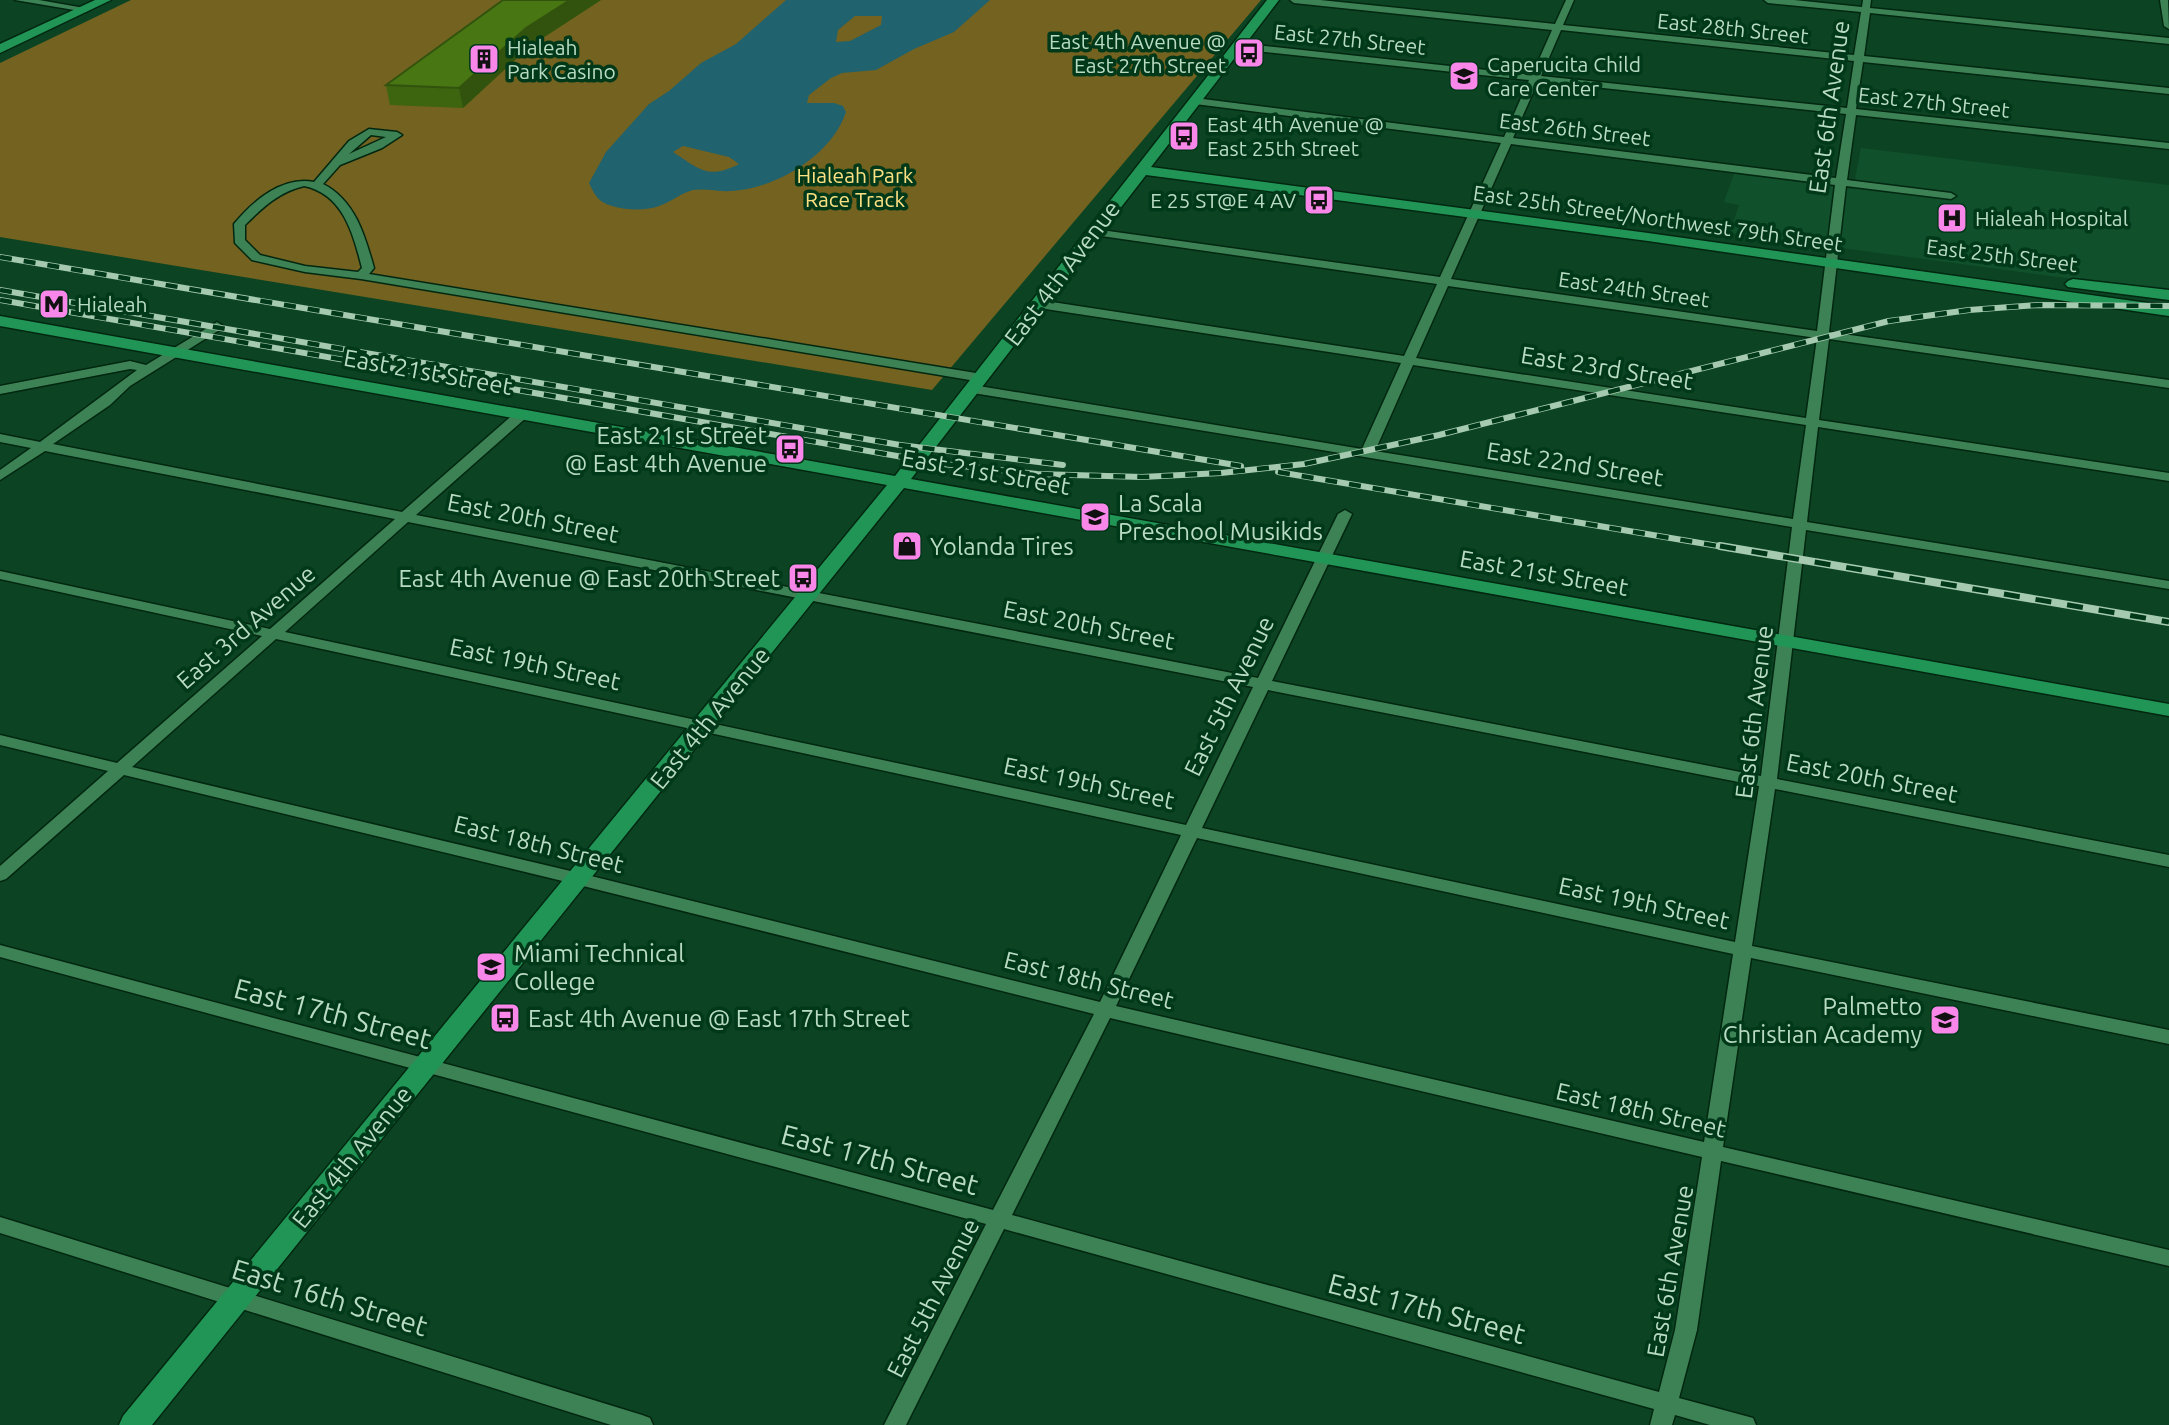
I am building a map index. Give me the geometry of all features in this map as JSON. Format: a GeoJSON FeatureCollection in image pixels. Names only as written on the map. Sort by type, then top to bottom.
{"type":"FeatureCollection","features":[{"type":"Feature","properties":{"kind":"main road"},"geometry":{"type":"LineString","coordinates":[[0,50],[105,0]]}},
{"type":"Feature","properties":{"kind":"main road","name":"East 4th Avenue"},"geometry":{"type":"LineString","coordinates":[[134,1425],[808,597],[978,384],[1273,0]]}},
{"type":"Feature","properties":{"kind":"main road","name":"East 25th Street/Northwest 79th Street"},"geometry":{"type":"LineString","coordinates":[[1145,166],[1830,258],[2169,311]]}},
{"type":"Feature","properties":{"kind":"main road","name":"East 25th Street"},"geometry":{"type":"LineString","coordinates":[[1830,258],[2169,295]]}},
{"type":"Feature","properties":{"kind":"main road","name":"East 21st Street"},"geometry":{"type":"LineString","coordinates":[[0,321],[2169,710]]}},
{"type":"Feature","properties":{"kind":"street"},"geometry":{"type":"LineString","coordinates":[[19,0],[86,9]]}},
{"type":"Feature","properties":{"kind":"street","name":"East 28th Street"},"geometry":{"type":"LineString","coordinates":[[1294,0],[2169,91]]}},
{"type":"Feature","properties":{"kind":"street"},"geometry":{"type":"LineString","coordinates":[[1367,453],[1570,0]]}},
{"type":"Feature","properties":{"kind":"street"},"geometry":{"type":"LineString","coordinates":[[1768,0],[1867,5],[2169,41]]}},
{"type":"Feature","properties":{"kind":"street"},"geometry":{"type":"LineString","coordinates":[[2164,0],[2169,26]]}},
{"type":"Feature","properties":{"kind":"street","name":"East 6th Avenue"},"geometry":{"type":"LineString","coordinates":[[1661,1425],[1686,1330],[1768,782],[1823,336],[1830,258],[1867,5]]}},
{"type":"Feature","properties":{"kind":"street","name":"East 27th Street"},"geometry":{"type":"LineString","coordinates":[[1237,46],[2169,146]]}},
{"type":"Feature","properties":{"kind":"street","name":"East 26th Street"},"geometry":{"type":"LineString","coordinates":[[1195,101],[1951,196]]}},
{"type":"Feature","properties":{"kind":"street"},"geometry":{"type":"LineString","coordinates":[[336,163],[397,135],[369,132],[352,143],[319,183],[342,200],[353,220],[368,268],[361,276]]}},
{"type":"Feature","properties":{"kind":"street","name":"East 22nd Street"},"geometry":{"type":"LineString","coordinates":[[319,183],[293,183],[258,202],[239,224],[239,241],[256,258],[305,269],[361,276],[1367,453],[2169,585]]}},
{"type":"Feature","properties":{"kind":"street","name":"East 24th Street"},"geometry":{"type":"LineString","coordinates":[[1094,232],[2169,384]]}},
{"type":"Feature","properties":{"kind":"street","name":"East 23rd Street"},"geometry":{"type":"LineString","coordinates":[[1039,304],[2169,477]]}},
{"type":"Feature","properties":{"kind":"street"},"geometry":{"type":"LineString","coordinates":[[0,476],[106,402],[147,369],[217,326]]}},
{"type":"Feature","properties":{"kind":"street"},"geometry":{"type":"LineString","coordinates":[[106,402],[173,363],[178,352]]}},
{"type":"Feature","properties":{"kind":"street"},"geometry":{"type":"LineString","coordinates":[[0,390],[130,365],[147,369]]}},
{"type":"Feature","properties":{"kind":"street","name":"East 3rd Avenue"},"geometry":{"type":"LineString","coordinates":[[0,875],[522,414]]}},
{"type":"Feature","properties":{"kind":"street","name":"East 20th Street"},"geometry":{"type":"LineString","coordinates":[[0,438],[2169,861]]}},
{"type":"Feature","properties":{"kind":"street","name":"East 5th Avenue"},"geometry":{"type":"LineString","coordinates":[[895,1425],[1105,1010],[1345,514]]}},
{"type":"Feature","properties":{"kind":"street","name":"East 19th Street"},"geometry":{"type":"LineString","coordinates":[[0,575],[1743,950],[2169,1037]]}},
{"type":"Feature","properties":{"kind":"street","name":"East 18th Street"},"geometry":{"type":"LineString","coordinates":[[0,740],[579,879],[1105,1010],[2169,1258]]}},
{"type":"Feature","properties":{"kind":"street","name":"East 17th Street"},"geometry":{"type":"LineString","coordinates":[[0,951],[1000,1220],[1745,1425]]}},
{"type":"Feature","properties":{"kind":"street","name":"East 16th Street"},"geometry":{"type":"LineString","coordinates":[[0,1225],[642,1425]]}},
{"type":"Feature","properties":{"kind":"shaded area","name":"Hialeah Hospital"},"geometry":{"type":"Polygon","coordinates":[[[1861,148],[2169,185],[2169,292],[1730,233],[1739,205],[1724,202],[1734,174],[1853,189],[1861,148]]]}},
{"type":"Feature","properties":{"kind":"green space","name":"Hialeah Park Race Track"},"geometry":{"type":"Polygon","coordinates":[[[131,0],[1261,0],[932,390],[0,237],[0,63],[131,0]]]}},
{"type":"Feature","properties":{"kind":"water"},"geometry":{"type":"Polygon","coordinates":[[[786,0],[990,0],[954,32],[914,49],[876,70],[842,73],[809,95],[807,103],[834,103],[843,106],[846,112],[839,128],[828,142],[800,167],[783,176],[748,189],[693,190],[653,208],[621,208],[601,201],[589,183],[606,152],[649,104],[669,91],[701,63],[736,44],[786,0]],[[855,16],[838,30],[836,42],[850,41],[881,25],[882,16],[855,16]],[[683,146],[673,152],[704,170],[719,171],[739,164],[729,157],[683,146]]]}},
{"type":"Feature","properties":{"kind":"building"},"geometry":{"type":"Polygon","coordinates":[[[503,0],[570,0],[526,28],[459,88],[386,85],[503,0]]]}},
{"type":"Feature","properties":{"kind":"railway"},"geometry":{"type":"LineString","coordinates":[[0,257],[1241,466]]}},
{"type":"Feature","properties":{"kind":"railway"},"geometry":{"type":"LineString","coordinates":[[0,290],[900,445],[1063,465]]}},
{"type":"Feature","properties":{"kind":"railway"},"geometry":{"type":"LineString","coordinates":[[0,300],[943,464],[1037,474],[1142,477],[1221,473],[1304,464],[1439,435],[1889,321],[1969,310],[2038,305],[2169,306]]}},
{"type":"Feature","properties":{"kind":"railway"},"geometry":{"type":"LineString","coordinates":[[1278,472],[1730,548]]}},
{"type":"Feature","properties":{"kind":"railway"},"geometry":{"type":"LineString","coordinates":[[1720,546],[2169,622]]}},
{"type":"Feature","properties":{"kind":"place","name":"East 4th Avenue @ East 27th Street"},"geometry":{"type":"Point","coordinates":[1249,53]}},
{"type":"Feature","properties":{"kind":"place","name":"Hialeah Park Casino"},"geometry":{"type":"Point","coordinates":[484,59]}},
{"type":"Feature","properties":{"kind":"place","name":"Caperucita Child Care Center"},"geometry":{"type":"Point","coordinates":[1464,76]}},
{"type":"Feature","properties":{"kind":"place","name":"East 4th Avenue @ East 25th Street"},"geometry":{"type":"Point","coordinates":[1184,136]}},
{"type":"Feature","properties":{"kind":"place","name":"E 25 ST@E 4 AV"},"geometry":{"type":"Point","coordinates":[1319,200]}},
{"type":"Feature","properties":{"kind":"place","name":"Hialeah Hospital"},"geometry":{"type":"Point","coordinates":[1952,218]}},
{"type":"Feature","properties":{"kind":"place","name":"Hialeah"},"geometry":{"type":"Point","coordinates":[54,304]}},
{"type":"Feature","properties":{"kind":"place","name":"East 21st Street @ East 4th Avenue"},"geometry":{"type":"Point","coordinates":[790,449]}},
{"type":"Feature","properties":{"kind":"place","name":"La Scala Preschool Musikids"},"geometry":{"type":"Point","coordinates":[1095,517]}},
{"type":"Feature","properties":{"kind":"place","name":"Yolanda Tires"},"geometry":{"type":"Point","coordinates":[907,546]}},
{"type":"Feature","properties":{"kind":"place","name":"East 4th Avenue @ East 20th Street"},"geometry":{"type":"Point","coordinates":[803,578]}},
{"type":"Feature","properties":{"kind":"place","name":"Miami Technical College"},"geometry":{"type":"Point","coordinates":[491,967]}},
{"type":"Feature","properties":{"kind":"place","name":"East 4th Avenue @ East 17th Street"},"geometry":{"type":"Point","coordinates":[505,1018]}},
{"type":"Feature","properties":{"kind":"place","name":"Palmetto Christian Academy"},"geometry":{"type":"Point","coordinates":[1945,1020]}}]}
